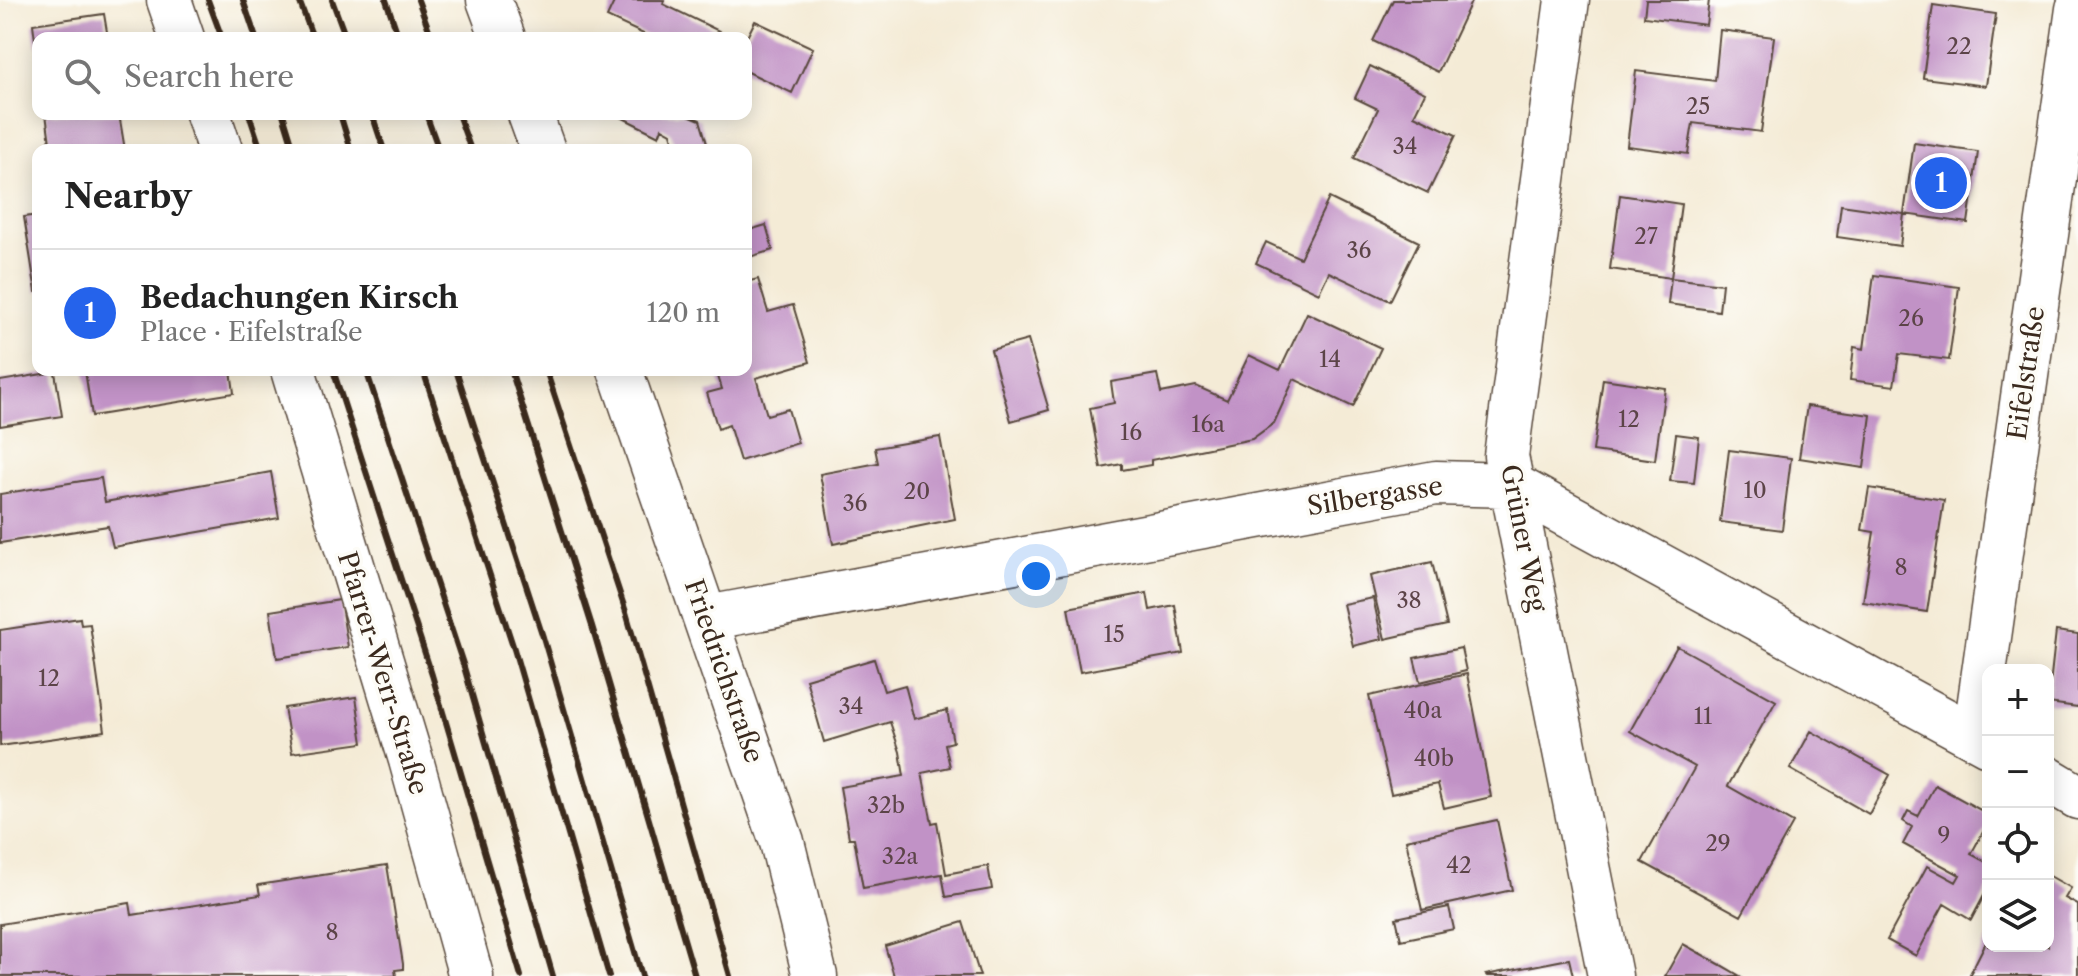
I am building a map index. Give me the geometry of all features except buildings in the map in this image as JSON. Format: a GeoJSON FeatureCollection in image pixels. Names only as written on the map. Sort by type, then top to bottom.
{"type":"FeatureCollection","features":[{"type":"Feature","properties":{"kind":"street"},"geometry":{"type":"LineString","coordinates":[[169,0],[180,32]]}},
{"type":"Feature","properties":{"kind":"street"},"geometry":{"type":"LineString","coordinates":[[489,0],[501,32]]}},
{"type":"Feature","properties":{"kind":"street","name":"Grüner Weg"},"geometry":{"type":"LineString","coordinates":[[1567,0],[1506,456],[1610,976]]}},
{"type":"Feature","properties":{"kind":"street","name":"Eifelstraße"},"geometry":{"type":"LineString","coordinates":[[1981,740],[2078,9]]}},
{"type":"Feature","properties":{"kind":"street"},"geometry":{"type":"LineString","coordinates":[[210,120],[218,144]]}},
{"type":"Feature","properties":{"kind":"street"},"geometry":{"type":"LineString","coordinates":[[532,120],[541,144]]}},
{"type":"Feature","properties":{"kind":"street","name":"Pfarrer-Werr-Straße"},"geometry":{"type":"LineString","coordinates":[[295,376],[403,730],[471,976]]}},
{"type":"Feature","properties":{"kind":"street","name":"Friedrichstraße"},"geometry":{"type":"LineString","coordinates":[[622,376],[782,842],[815,976]]}},
{"type":"Feature","properties":{"kind":"street","name":"Silbergasse"},"geometry":{"type":"LineString","coordinates":[[707,618],[1436,483],[1512,485],[1981,740]]}},
{"type":"Feature","properties":{"kind":"street"},"geometry":{"type":"LineString","coordinates":[[2054,783],[2078,797]]}},
{"type":"Feature","properties":{"kind":"railway"},"geometry":{"type":"LineString","coordinates":[[208,0],[220,32]]}},
{"type":"Feature","properties":{"kind":"railway"},"geometry":{"type":"LineString","coordinates":[[243,0],[254,32]]}},
{"type":"Feature","properties":{"kind":"railway"},"geometry":{"type":"LineString","coordinates":[[299,0],[311,32]]}},
{"type":"Feature","properties":{"kind":"railway"},"geometry":{"type":"LineString","coordinates":[[332,0],[344,32]]}},
{"type":"Feature","properties":{"kind":"railway"},"geometry":{"type":"LineString","coordinates":[[386,0],[397,32]]}},
{"type":"Feature","properties":{"kind":"railway"},"geometry":{"type":"LineString","coordinates":[[418,0],[430,32]]}},
{"type":"Feature","properties":{"kind":"railway"},"geometry":{"type":"LineString","coordinates":[[251,120],[259,144]]}},
{"type":"Feature","properties":{"kind":"railway"},"geometry":{"type":"LineString","coordinates":[[285,120],[292,144]]}},
{"type":"Feature","properties":{"kind":"railway"},"geometry":{"type":"LineString","coordinates":[[342,120],[349,144]]}},
{"type":"Feature","properties":{"kind":"railway"},"geometry":{"type":"LineString","coordinates":[[374,120],[382,144]]}},
{"type":"Feature","properties":{"kind":"railway"},"geometry":{"type":"LineString","coordinates":[[428,120],[437,144]]}},
{"type":"Feature","properties":{"kind":"railway"},"geometry":{"type":"LineString","coordinates":[[460,120],[469,144]]}},
{"type":"Feature","properties":{"kind":"railway"},"geometry":{"type":"LineString","coordinates":[[335,376],[432,675],[521,976]]}},
{"type":"Feature","properties":{"kind":"railway"},"geometry":{"type":"LineString","coordinates":[[368,376],[464,667],[553,976]]}},
{"type":"Feature","properties":{"kind":"railway"},"geometry":{"type":"LineString","coordinates":[[425,376],[514,649],[609,976]]}},
{"type":"Feature","properties":{"kind":"railway"},"geometry":{"type":"LineString","coordinates":[[458,376],[543,637],[642,976]]}},
{"type":"Feature","properties":{"kind":"railway"},"geometry":{"type":"LineString","coordinates":[[513,376],[592,626],[695,976]]}},
{"type":"Feature","properties":{"kind":"railway"},"geometry":{"type":"LineString","coordinates":[[548,376],[626,612],[730,976]]}},
{"type":"Feature","properties":{"kind":"place","name":"Bedachungen Kirsch"},"geometry":{"type":"Point","coordinates":[1941,183]}}]}
